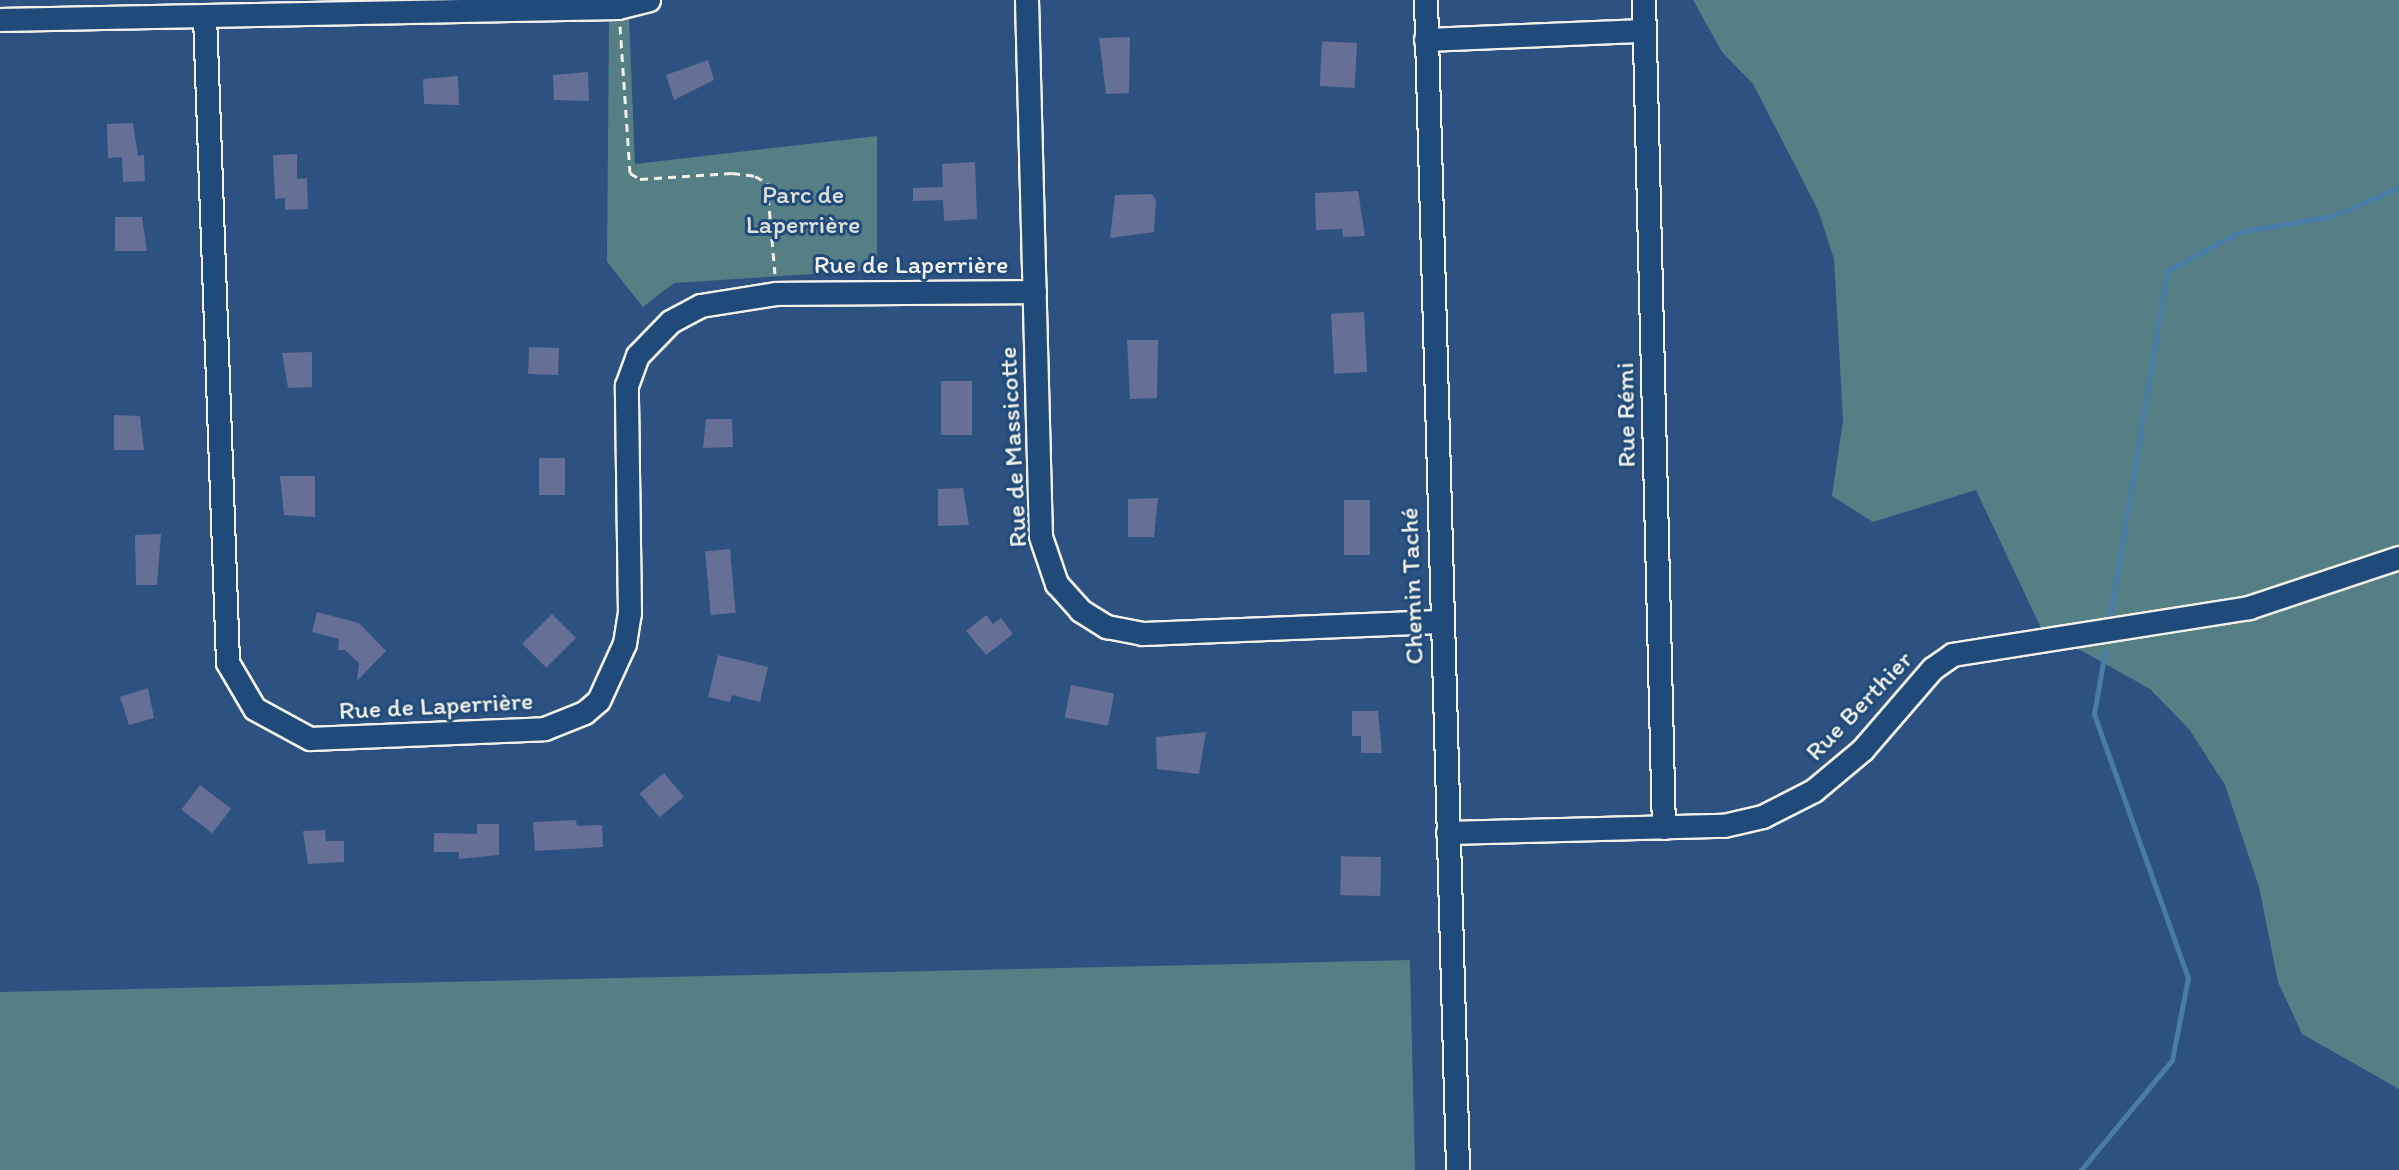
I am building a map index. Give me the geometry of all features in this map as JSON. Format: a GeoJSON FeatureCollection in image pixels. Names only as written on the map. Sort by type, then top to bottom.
{"type":"FeatureCollection","features":[{"type":"Feature","properties":{"kind":"street"},"geometry":{"type":"LineString","coordinates":[[0,20],[618,8],[649,0]]}},
{"type":"Feature","properties":{"kind":"street","name":"Rue de Massicotte"},"geometry":{"type":"LineString","coordinates":[[1027,0],[1041,537],[1057,584],[1081,611],[1107,627],[1180,636],[1441,622]]}},
{"type":"Feature","properties":{"kind":"street","name":"Chemin Taché"},"geometry":{"type":"LineString","coordinates":[[1426,0],[1458,1170]]}},
{"type":"Feature","properties":{"kind":"street","name":"Rue Rémi"},"geometry":{"type":"LineString","coordinates":[[1644,0],[1664,828]]}},
{"type":"Feature","properties":{"kind":"street","name":"Rue de Laperrière"},"geometry":{"type":"LineString","coordinates":[[205,16],[228,663],[255,709],[283,728],[310,739],[353,740],[545,729],[585,713],[611,681],[630,614],[627,386],[638,356],[671,322],[701,306],[777,294],[1035,292]]}},
{"type":"Feature","properties":{"kind":"street"},"geometry":{"type":"LineString","coordinates":[[1426,40],[1645,31]]}},
{"type":"Feature","properties":{"kind":"street","name":"Rue Berthier"},"geometry":{"type":"LineString","coordinates":[[1448,833],[1724,826],[1786,808],[1863,750],[1933,669],[1953,655],[2249,608],[2399,558]]}},
{"type":"Feature","properties":{"kind":"path"},"geometry":{"type":"LineString","coordinates":[[618,8],[630,173],[640,179],[732,173],[755,176],[767,183],[777,294]]}},
{"type":"Feature","properties":{"kind":"green space"},"geometry":{"type":"Polygon","coordinates":[[[1693,0],[2399,0],[2399,1089],[2302,1034],[2278,982],[2259,887],[2225,785],[2189,729],[2150,689],[2041,628],[1976,490],[1873,522],[1832,496],[1843,420],[1834,259],[1818,210],[1753,84],[1722,52],[1693,0]]]}},
{"type":"Feature","properties":{"kind":"green space","name":"Parc de Laperrière"},"geometry":{"type":"Polygon","coordinates":[[[629,18],[635,164],[877,136],[877,270],[674,283],[643,307],[607,262],[609,19],[629,18]]]}},
{"type":"Feature","properties":{"kind":"green space"},"geometry":{"type":"Polygon","coordinates":[[[1410,960],[1415,1170],[0,1170],[0,992],[1410,960]]]}},
{"type":"Feature","properties":{"kind":"building"},"geometry":{"type":"Polygon","coordinates":[[[1130,37],[1129,93],[1106,94],[1099,38],[1130,37]]]}},
{"type":"Feature","properties":{"kind":"building"},"geometry":{"type":"Polygon","coordinates":[[[1322,41],[1357,43],[1355,88],[1320,86],[1322,41]]]}},
{"type":"Feature","properties":{"kind":"building"},"geometry":{"type":"Polygon","coordinates":[[[708,60],[714,80],[674,100],[666,75],[708,60]]]}},
{"type":"Feature","properties":{"kind":"building"},"geometry":{"type":"Polygon","coordinates":[[[588,72],[589,101],[554,100],[553,75],[588,72]]]}},
{"type":"Feature","properties":{"kind":"building"},"geometry":{"type":"Polygon","coordinates":[[[458,76],[459,105],[424,104],[423,79],[458,76]]]}},
{"type":"Feature","properties":{"kind":"building"},"geometry":{"type":"Polygon","coordinates":[[[133,123],[138,156],[144,155],[145,181],[123,182],[122,157],[108,158],[107,124],[133,123]]]}},
{"type":"Feature","properties":{"kind":"building"},"geometry":{"type":"Polygon","coordinates":[[[297,154],[297,179],[307,178],[308,209],[285,210],[285,198],[275,199],[273,155],[297,154]]]}},
{"type":"Feature","properties":{"kind":"building"},"geometry":{"type":"Polygon","coordinates":[[[975,162],[977,219],[944,221],[943,200],[913,201],[913,188],[943,187],[942,164],[975,162]]]}},
{"type":"Feature","properties":{"kind":"building"},"geometry":{"type":"Polygon","coordinates":[[[1358,191],[1365,236],[1343,237],[1342,229],[1316,230],[1315,193],[1358,191]]]}},
{"type":"Feature","properties":{"kind":"building"},"geometry":{"type":"Polygon","coordinates":[[[1152,194],[1156,200],[1154,232],[1110,238],[1115,195],[1152,194]]]}},
{"type":"Feature","properties":{"kind":"building"},"geometry":{"type":"Polygon","coordinates":[[[115,217],[142,217],[147,251],[115,251],[115,217]]]}},
{"type":"Feature","properties":{"kind":"building"},"geometry":{"type":"Polygon","coordinates":[[[1364,312],[1367,372],[1334,374],[1331,314],[1364,312]]]}},
{"type":"Feature","properties":{"kind":"building"},"geometry":{"type":"Polygon","coordinates":[[[1127,340],[1158,340],[1157,398],[1130,399],[1127,340]]]}},
{"type":"Feature","properties":{"kind":"building"},"geometry":{"type":"Polygon","coordinates":[[[529,347],[559,348],[558,375],[528,374],[529,347]]]}},
{"type":"Feature","properties":{"kind":"building"},"geometry":{"type":"Polygon","coordinates":[[[312,352],[312,387],[288,388],[282,353],[312,352]]]}},
{"type":"Feature","properties":{"kind":"building"},"geometry":{"type":"Polygon","coordinates":[[[941,381],[972,381],[972,435],[941,435],[941,381]]]}},
{"type":"Feature","properties":{"kind":"building"},"geometry":{"type":"Polygon","coordinates":[[[114,415],[140,416],[144,450],[114,450],[114,415]]]}},
{"type":"Feature","properties":{"kind":"building"},"geometry":{"type":"Polygon","coordinates":[[[706,419],[732,419],[733,447],[703,448],[706,419]]]}},
{"type":"Feature","properties":{"kind":"building"},"geometry":{"type":"Polygon","coordinates":[[[539,458],[565,458],[565,495],[539,495],[539,458]]]}},
{"type":"Feature","properties":{"kind":"building"},"geometry":{"type":"Polygon","coordinates":[[[280,476],[315,476],[315,517],[284,515],[280,476]]]}},
{"type":"Feature","properties":{"kind":"building"},"geometry":{"type":"Polygon","coordinates":[[[963,488],[969,525],[938,526],[938,489],[963,488]]]}},
{"type":"Feature","properties":{"kind":"building"},"geometry":{"type":"Polygon","coordinates":[[[1158,498],[1154,537],[1128,537],[1128,499],[1158,498]]]}},
{"type":"Feature","properties":{"kind":"building"},"geometry":{"type":"Polygon","coordinates":[[[1344,500],[1370,500],[1370,555],[1344,555],[1344,500]]]}},
{"type":"Feature","properties":{"kind":"building"},"geometry":{"type":"Polygon","coordinates":[[[161,534],[157,585],[136,585],[135,535],[161,534]]]}},
{"type":"Feature","properties":{"kind":"building"},"geometry":{"type":"Polygon","coordinates":[[[730,549],[736,613],[711,615],[705,551],[730,549]]]}},
{"type":"Feature","properties":{"kind":"building"},"geometry":{"type":"Polygon","coordinates":[[[317,612],[359,623],[386,651],[357,681],[359,663],[345,650],[338,650],[339,639],[312,632],[317,612]]]}},
{"type":"Feature","properties":{"kind":"building"},"geometry":{"type":"Polygon","coordinates":[[[552,614],[576,638],[546,668],[522,644],[552,614]]]}},
{"type":"Feature","properties":{"kind":"building"},"geometry":{"type":"Polygon","coordinates":[[[986,615],[993,624],[1001,618],[1013,634],[986,655],[966,631],[986,615]]]}},
{"type":"Feature","properties":{"kind":"building"},"geometry":{"type":"Polygon","coordinates":[[[718,655],[768,667],[760,702],[732,695],[730,702],[708,697],[718,655]]]}},
{"type":"Feature","properties":{"kind":"building"},"geometry":{"type":"Polygon","coordinates":[[[1071,685],[1114,693],[1108,726],[1065,717],[1071,685]]]}},
{"type":"Feature","properties":{"kind":"building"},"geometry":{"type":"Polygon","coordinates":[[[148,688],[154,718],[129,725],[120,697],[148,688]]]}},
{"type":"Feature","properties":{"kind":"building"},"geometry":{"type":"Polygon","coordinates":[[[1352,711],[1378,711],[1382,753],[1361,753],[1361,736],[1352,736],[1352,711]]]}},
{"type":"Feature","properties":{"kind":"building"},"geometry":{"type":"Polygon","coordinates":[[[1206,732],[1199,774],[1157,769],[1156,737],[1206,732]]]}},
{"type":"Feature","properties":{"kind":"building"},"geometry":{"type":"Polygon","coordinates":[[[664,773],[684,797],[659,817],[639,794],[664,773]]]}},
{"type":"Feature","properties":{"kind":"building"},"geometry":{"type":"Polygon","coordinates":[[[200,785],[231,808],[212,833],[181,810],[200,785]]]}},
{"type":"Feature","properties":{"kind":"building"},"geometry":{"type":"Polygon","coordinates":[[[576,820],[577,826],[602,825],[603,847],[535,851],[533,822],[576,820]]]}},
{"type":"Feature","properties":{"kind":"building"},"geometry":{"type":"Polygon","coordinates":[[[477,824],[499,824],[499,855],[459,859],[459,852],[434,852],[434,833],[477,834],[477,824]]]}},
{"type":"Feature","properties":{"kind":"building"},"geometry":{"type":"Polygon","coordinates":[[[325,830],[326,841],[344,841],[344,862],[308,864],[303,831],[325,830]]]}},
{"type":"Feature","properties":{"kind":"building"},"geometry":{"type":"Polygon","coordinates":[[[1341,856],[1381,857],[1380,896],[1340,895],[1341,856]]]}},
{"type":"Feature","properties":{"kind":"waterway"},"geometry":{"type":"LineString","coordinates":[[2110,616],[2167,271],[2239,232],[2333,216],[2399,187]]}},
{"type":"Feature","properties":{"kind":"waterway"},"geometry":{"type":"LineString","coordinates":[[2081,1170],[2172,1060],[2188,978],[2094,714],[2105,651]]}}]}
